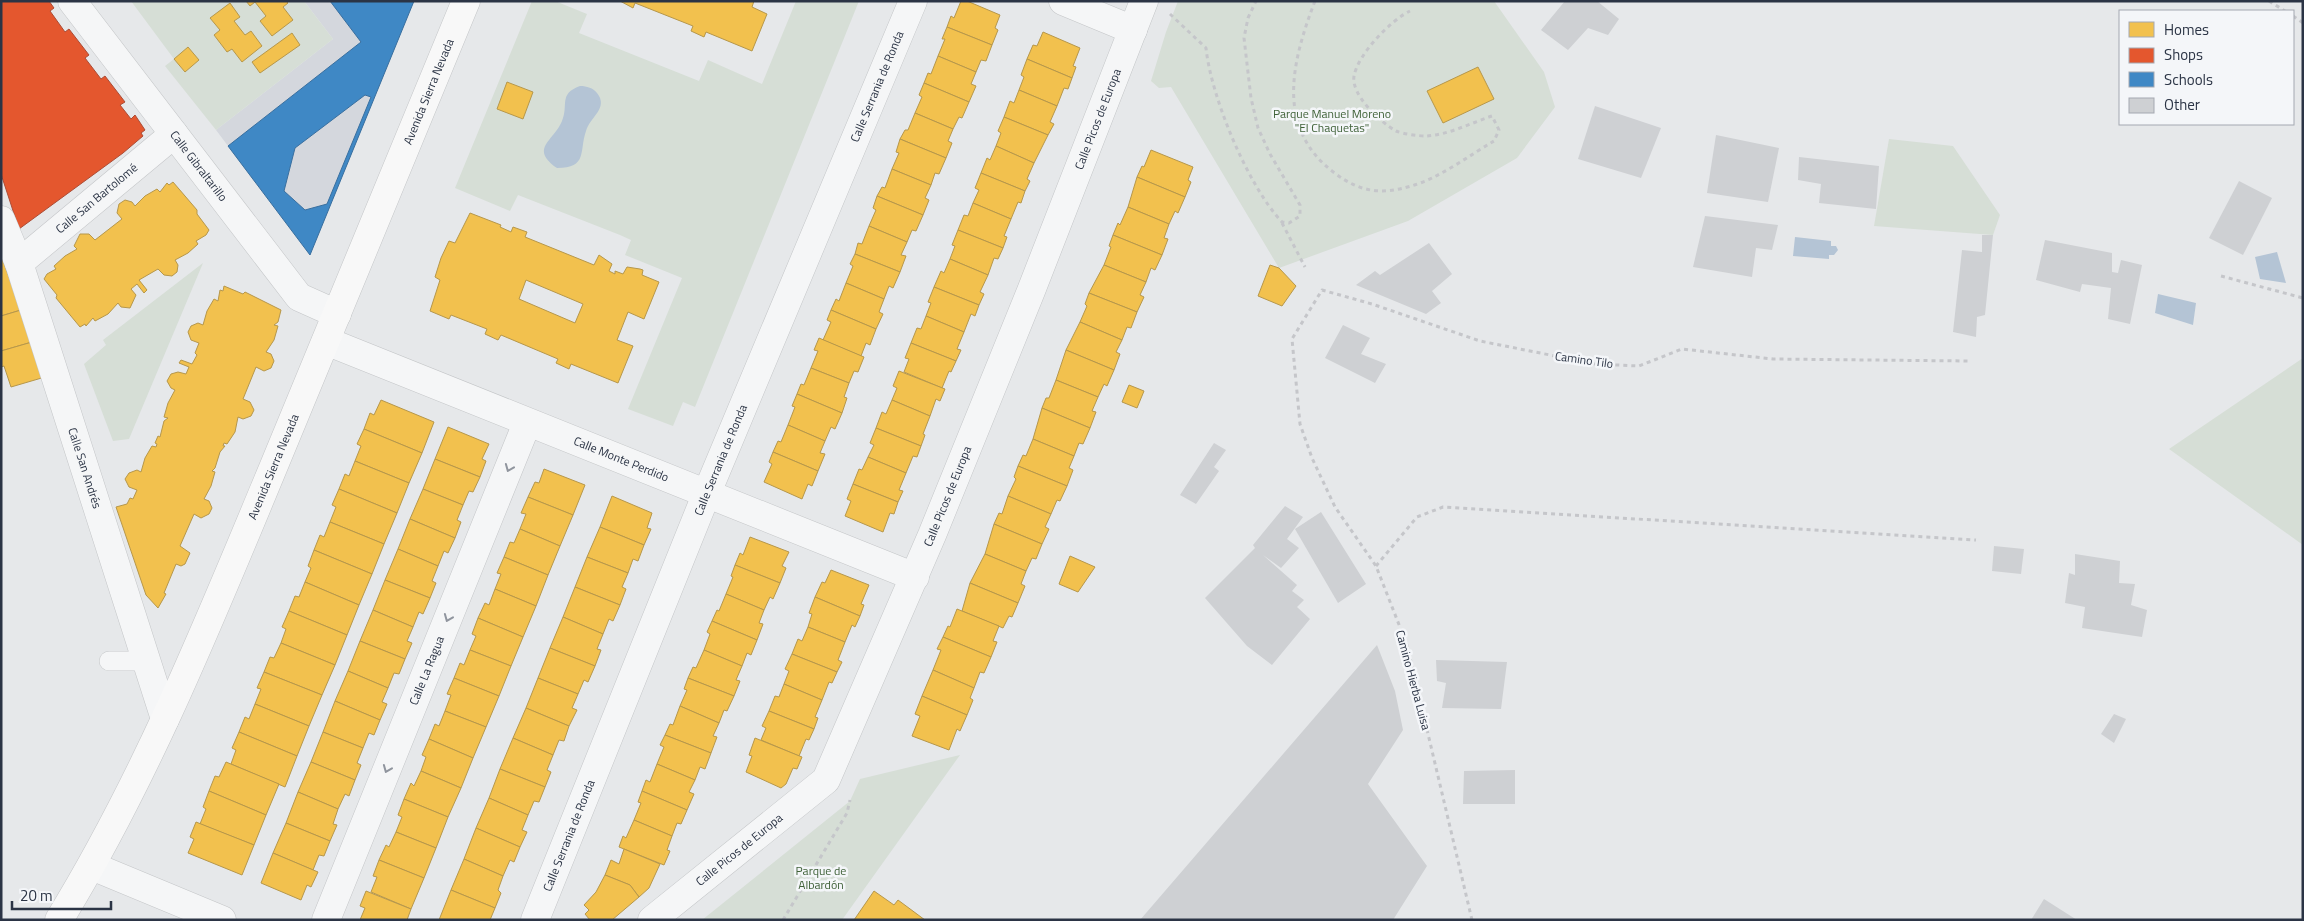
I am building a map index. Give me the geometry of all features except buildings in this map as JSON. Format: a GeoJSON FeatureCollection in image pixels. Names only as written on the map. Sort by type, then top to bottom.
{"type":"FeatureCollection","features":[{"type":"Feature","properties":{"kind":"main road","name":"Avenida Sierra Nevada"},"geometry":{"type":"LineString","coordinates":[[59,920],[92,866],[165,719],[223,589],[466,1]]}},
{"type":"Feature","properties":{"kind":"street","name":"Calle Gibraltarillo"},"geometry":{"type":"LineString","coordinates":[[72,1],[299,297],[337,314]]}},
{"type":"Feature","properties":{"kind":"street","name":"Calle Serrania de Ronda"},"geometry":{"type":"LineString","coordinates":[[535,920],[706,494],[912,1]]}},
{"type":"Feature","properties":{"kind":"street"},"geometry":{"type":"LineString","coordinates":[[1063,1],[1133,30]]}},
{"type":"Feature","properties":{"kind":"street","name":"Calle Picos de Europa"},"geometry":{"type":"LineString","coordinates":[[652,920],[826,780],[915,577],[1032,291],[1133,30],[1156,7]]}},
{"type":"Feature","properties":{"kind":"street","name":"Calle San Bartolomé"},"geometry":{"type":"LineString","coordinates":[[19,263],[174,134]]}},
{"type":"Feature","properties":{"kind":"street","name":"Calle San Andrés"},"geometry":{"type":"LineString","coordinates":[[1,220],[19,263],[165,719]]}},
{"type":"Feature","properties":{"kind":"street","name":"Calle Monte Perdido"},"geometry":{"type":"LineString","coordinates":[[326,341],[915,577]]}},
{"type":"Feature","properties":{"kind":"street","name":"Calle La Ragua"},"geometry":{"type":"LineString","coordinates":[[326,920],[528,423]]}},
{"type":"Feature","properties":{"kind":"street"},"geometry":{"type":"LineString","coordinates":[[92,866],[222,920]]}},
{"type":"Feature","properties":{"kind":"lane"},"geometry":{"type":"LineString","coordinates":[[109,661],[147,661]]}},
{"type":"Feature","properties":{"kind":"path"},"geometry":{"type":"LineString","coordinates":[[1256,1],[1248,18],[1244,38],[1251,98],[1258,128],[1270,154],[1300,205],[1300,216],[1289,223],[1282,222]]}},
{"type":"Feature","properties":{"kind":"path"},"geometry":{"type":"LineString","coordinates":[[1315,1],[1302,34],[1296,61],[1294,108],[1299,130],[1310,147],[1330,170],[1350,184],[1368,191],[1412,186],[1494,141],[1499,130],[1492,116],[1449,131],[1426,136],[1397,132],[1359,99],[1354,76],[1361,60],[1378,37],[1399,16],[1410,11]]}},
{"type":"Feature","properties":{"kind":"path"},"geometry":{"type":"LineString","coordinates":[[2269,1],[2283,10]]}},
{"type":"Feature","properties":{"kind":"path"},"geometry":{"type":"LineString","coordinates":[[1156,7],[1206,48],[1208,70],[1236,144],[1258,189],[1272,211],[1282,222],[1305,267]]}},
{"type":"Feature","properties":{"kind":"path"},"geometry":{"type":"LineString","coordinates":[[2221,276],[2303,298]]}},
{"type":"Feature","properties":{"kind":"path","name":"Camino Tilo"},"geometry":{"type":"LineString","coordinates":[[1292,339],[1322,290],[1372,304],[1480,340],[1595,364],[1638,366],[1682,349],[1773,359],[1968,361]]}},
{"type":"Feature","properties":{"kind":"path","name":"Camino Hierba Luisa"},"geometry":{"type":"LineString","coordinates":[[1292,339],[1300,424],[1312,458],[1336,508],[1376,566],[1406,645],[1472,920]]}},
{"type":"Feature","properties":{"kind":"path"},"geometry":{"type":"LineString","coordinates":[[1376,566],[1417,517],[1444,506],[1976,540]]}},
{"type":"Feature","properties":{"kind":"path"},"geometry":{"type":"LineString","coordinates":[[783,920],[847,813],[850,796]]}},
{"type":"Feature","properties":{"kind":"shaded area"},"geometry":{"type":"Polygon","coordinates":[[[304,1],[414,1],[310,255],[216,130],[333,39],[304,1]]]}},
{"type":"Feature","properties":{"kind":"green space"},"geometry":{"type":"Polygon","coordinates":[[[131,1],[304,1],[333,39],[216,130],[165,66],[174,59],[131,1]]]}},
{"type":"Feature","properties":{"kind":"green space"},"geometry":{"type":"Polygon","coordinates":[[[532,1],[555,1],[587,14],[579,33],[699,81],[708,60],[762,84],[796,1],[859,1],[695,407],[683,402],[673,426],[628,409],[682,278],[625,255],[631,240],[620,235],[518,195],[510,211],[455,188],[532,1]]]}},
{"type":"Feature","properties":{"kind":"green space","name":"Parque Manuel Moreno \"El Chaquetas\""},"geometry":{"type":"Polygon","coordinates":[[[1178,1],[1494,1],[1544,72],[1555,107],[1517,158],[1408,221],[1279,268],[1171,87],[1159,88],[1151,81],[1178,1]]]}},
{"type":"Feature","properties":{"kind":"green space"},"geometry":{"type":"Polygon","coordinates":[[[1889,139],[1953,146],[2000,215],[1993,235],[1874,226],[1889,139]]]}},
{"type":"Feature","properties":{"kind":"green space"},"geometry":{"type":"Polygon","coordinates":[[[203,263],[129,439],[113,441],[84,364],[106,345],[103,340],[203,263]]]}},
{"type":"Feature","properties":{"kind":"green space"},"geometry":{"type":"Polygon","coordinates":[[[2303,358],[2303,545],[2169,449],[2303,358]]]}},
{"type":"Feature","properties":{"kind":"green space","name":"Parque de Albardón"},"geometry":{"type":"Polygon","coordinates":[[[960,755],[842,920],[702,920],[850,801],[860,779],[960,755]]]}},
{"type":"Feature","properties":{"kind":"water"},"geometry":{"type":"Polygon","coordinates":[[[580,86],[590,88],[597,93],[601,103],[600,108],[588,126],[578,162],[567,167],[557,168],[549,161],[544,150],[562,121],[566,96],[573,89],[580,86]]]}},
{"type":"Feature","properties":{"kind":"water"},"geometry":{"type":"Polygon","coordinates":[[[1795,237],[1831,241],[1831,246],[1836,246],[1838,250],[1834,255],[1829,255],[1829,259],[1793,256],[1795,237]]]}},
{"type":"Feature","properties":{"kind":"water"},"geometry":{"type":"Polygon","coordinates":[[[2277,252],[2286,283],[2260,279],[2255,257],[2277,252]]]}},
{"type":"Feature","properties":{"kind":"water"},"geometry":{"type":"Polygon","coordinates":[[[2158,294],[2196,303],[2193,325],[2155,313],[2158,294]]]}}]}
